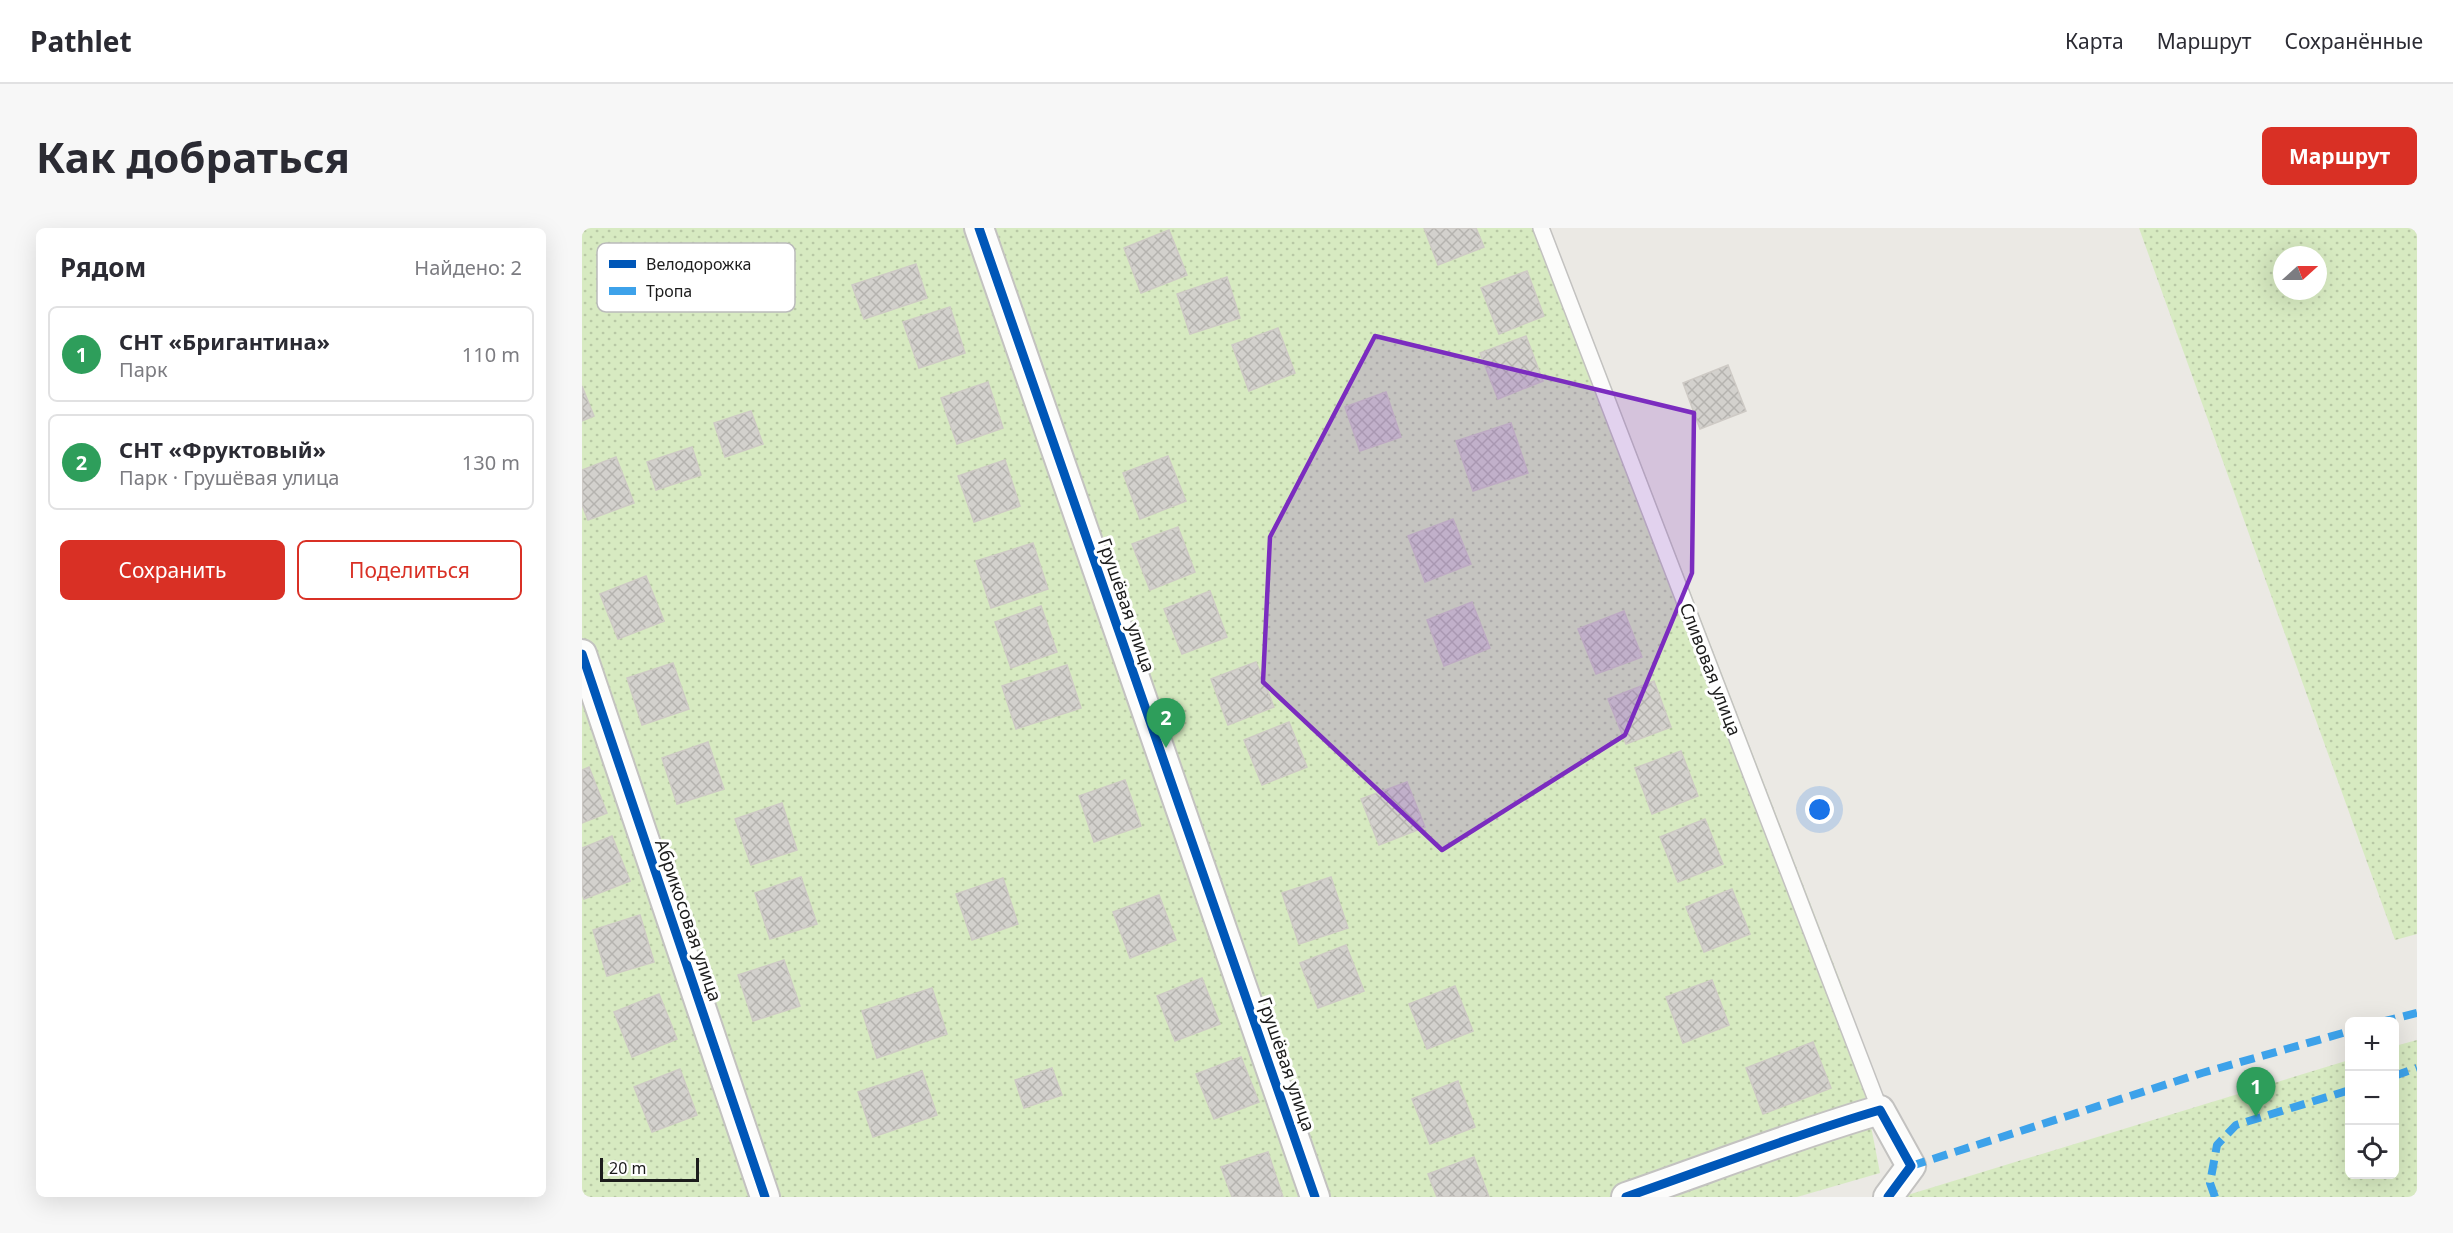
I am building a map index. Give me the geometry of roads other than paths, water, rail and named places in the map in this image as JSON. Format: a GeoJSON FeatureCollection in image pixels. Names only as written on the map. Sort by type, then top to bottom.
{"type":"FeatureCollection","features":[{"type":"Feature","properties":{"kind":"street","name":"Грушёвая улица"},"geometry":{"type":"LineString","coordinates":[[979,228],[1315,1197]]}},
{"type":"Feature","properties":{"kind":"street","name":"Абрикосовая улица"},"geometry":{"type":"LineString","coordinates":[[582,654],[765,1197]]}},
{"type":"Feature","properties":{"kind":"street"},"geometry":{"type":"LineString","coordinates":[[1626,1197],[1726,1163],[1808,1131],[1880,1110],[1911,1166],[1888,1197]]}},
{"type":"Feature","properties":{"kind":"lane","name":"Сливовая улица"},"geometry":{"type":"LineString","coordinates":[[1541,228],[1880,1110]]}},
{"type":"Feature","properties":{"kind":"place","name":"СНТ «Фруктовый»"},"geometry":{"type":"Point","coordinates":[1166,748]}},
{"type":"Feature","properties":{"kind":"place","name":"СНТ «Бригантина»"},"geometry":{"type":"Point","coordinates":[2256,1117]}}]}
